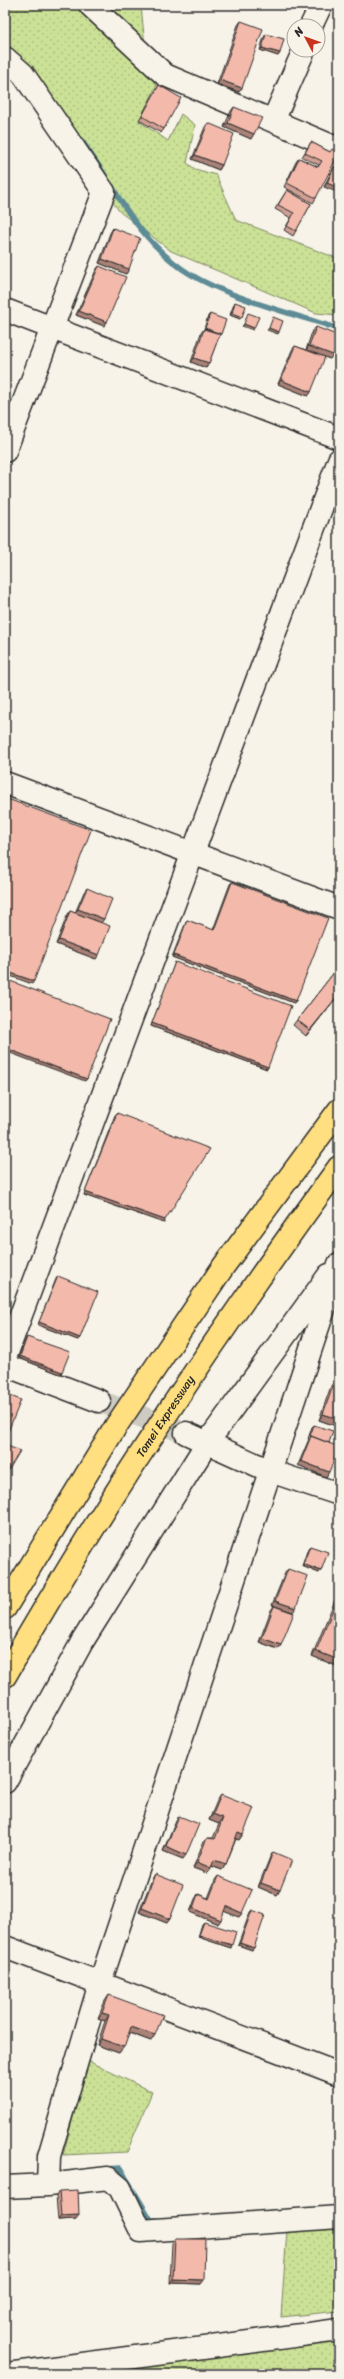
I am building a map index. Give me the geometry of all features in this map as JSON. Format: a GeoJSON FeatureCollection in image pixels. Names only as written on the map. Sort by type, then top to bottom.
{"type":"FeatureCollection","features":[{"type":"Feature","properties":{"kind":"highway"},"geometry":{"type":"LineString","coordinates":[[5,1608],[120,1420],[223,1267],[339,1110]]}},
{"type":"Feature","properties":{"kind":"highway","name":"Tomei Expressway"},"geometry":{"type":"LineString","coordinates":[[5,1676],[60,1579],[145,1444],[252,1286],[339,1167]]}},
{"type":"Feature","properties":{"kind":"street"},"geometry":{"type":"LineString","coordinates":[[90,5],[165,75],[339,149]]}},
{"type":"Feature","properties":{"kind":"street"},"geometry":{"type":"LineString","coordinates":[[315,18],[321,5]]}},
{"type":"Feature","properties":{"kind":"street"},"geometry":{"type":"LineString","coordinates":[[5,58],[23,74],[104,192],[5,451]]}},
{"type":"Feature","properties":{"kind":"street"},"geometry":{"type":"LineString","coordinates":[[273,121],[301,58]]}},
{"type":"Feature","properties":{"kind":"street"},"geometry":{"type":"LineString","coordinates":[[5,310],[339,438]]}},
{"type":"Feature","properties":{"kind":"street"},"geometry":{"type":"LineString","coordinates":[[5,1358],[339,460]]}},
{"type":"Feature","properties":{"kind":"street"},"geometry":{"type":"LineString","coordinates":[[5,783],[339,908]]}},
{"type":"Feature","properties":{"kind":"street"},"geometry":{"type":"LineString","coordinates":[[5,1782],[82,1642],[207,1442],[339,1260]]}},
{"type":"Feature","properties":{"kind":"street"},"geometry":{"type":"LineString","coordinates":[[48,2185],[49,2156],[100,1983],[339,1264]]}},
{"type":"Feature","properties":{"kind":"street"},"geometry":{"type":"LineString","coordinates":[[5,1365],[99,1401]]}},
{"type":"Feature","properties":{"kind":"street"},"geometry":{"type":"LineString","coordinates":[[186,1433],[270,1471],[339,1494]]}},
{"type":"Feature","properties":{"kind":"street"},"geometry":{"type":"LineString","coordinates":[[5,1947],[339,2074]]}},
{"type":"Feature","properties":{"kind":"street"},"geometry":{"type":"LineString","coordinates":[[5,2187],[48,2185],[108,2178],[120,2188],[141,2231],[339,2217]]}},
{"type":"Feature","properties":{"kind":"street"},"geometry":{"type":"LineString","coordinates":[[8,2374],[339,2330]]}},
{"type":"Feature","properties":{"kind":"green space"},"geometry":{"type":"Polygon","coordinates":[[[5,5],[76,5],[138,65],[159,81],[139,121],[168,141],[181,114],[195,125],[187,163],[195,169],[216,175],[236,220],[339,259],[339,315],[316,313],[171,251],[120,212],[5,57],[5,5]]]}},
{"type":"Feature","properties":{"kind":"green space"},"geometry":{"type":"Polygon","coordinates":[[[90,5],[141,5],[146,57],[90,5]]]}},
{"type":"Feature","properties":{"kind":"green space"},"geometry":{"type":"Polygon","coordinates":[[[88,2061],[152,2092],[127,2152],[63,2155],[88,2061]]]}},
{"type":"Feature","properties":{"kind":"green space"},"geometry":{"type":"Polygon","coordinates":[[[335,2227],[339,2231],[339,2311],[281,2317],[287,2230],[335,2227]]]}},
{"type":"Feature","properties":{"kind":"green space"},"geometry":{"type":"Polygon","coordinates":[[[339,2330],[339,2374],[7,2374],[339,2330]]]}},
{"type":"Feature","properties":{"kind":"building"},"geometry":{"type":"Polygon","coordinates":[[[241,21],[263,29],[242,88],[220,80],[241,21]]]}},
{"type":"Feature","properties":{"kind":"building"},"geometry":{"type":"Polygon","coordinates":[[[266,34],[284,39],[280,53],[262,48],[266,34]]]}},
{"type":"Feature","properties":{"kind":"building"},"geometry":{"type":"Polygon","coordinates":[[[159,85],[181,98],[164,129],[142,116],[159,85]]]}},
{"type":"Feature","properties":{"kind":"building"},"geometry":{"type":"Polygon","coordinates":[[[234,107],[262,118],[254,134],[228,123],[234,107]]]}},
{"type":"Feature","properties":{"kind":"building"},"geometry":{"type":"Polygon","coordinates":[[[208,123],[234,134],[222,165],[195,155],[208,123]]]}},
{"type":"Feature","properties":{"kind":"building"},"geometry":{"type":"Polygon","coordinates":[[[311,142],[330,152],[332,149],[339,153],[316,198],[287,183],[299,158],[318,167],[322,161],[305,153],[311,142]]]}},
{"type":"Feature","properties":{"kind":"building"},"geometry":{"type":"Polygon","coordinates":[[[334,167],[339,169],[339,188],[327,183],[334,167]]]}},
{"type":"Feature","properties":{"kind":"building"},"geometry":{"type":"Polygon","coordinates":[[[287,190],[311,204],[296,231],[287,226],[294,213],[278,205],[287,190]]]}},
{"type":"Feature","properties":{"kind":"building"},"geometry":{"type":"Polygon","coordinates":[[[113,228],[140,238],[129,269],[102,259],[113,228]]]}},
{"type":"Feature","properties":{"kind":"building"},"geometry":{"type":"Polygon","coordinates":[[[99,266],[126,277],[107,322],[79,311],[99,266]]]}},
{"type":"Feature","properties":{"kind":"building"},"geometry":{"type":"Polygon","coordinates":[[[235,302],[246,306],[242,317],[232,313],[235,302]]]}},
{"type":"Feature","properties":{"kind":"building"},"geometry":{"type":"Polygon","coordinates":[[[248,313],[259,317],[254,328],[244,324],[248,313]]]}},
{"type":"Feature","properties":{"kind":"building"},"geometry":{"type":"Polygon","coordinates":[[[210,314],[226,320],[221,334],[205,328],[210,314]]]}},
{"type":"Feature","properties":{"kind":"building"},"geometry":{"type":"Polygon","coordinates":[[[273,317],[283,321],[279,332],[269,328],[273,317]]]}},
{"type":"Feature","properties":{"kind":"building"},"geometry":{"type":"Polygon","coordinates":[[[316,327],[339,336],[333,355],[309,346],[316,327]]]}},
{"type":"Feature","properties":{"kind":"building"},"geometry":{"type":"Polygon","coordinates":[[[204,329],[220,334],[209,363],[194,358],[204,329]]]}},
{"type":"Feature","properties":{"kind":"building"},"geometry":{"type":"Polygon","coordinates":[[[295,346],[325,357],[311,392],[281,380],[295,346]]]}},
{"type":"Feature","properties":{"kind":"building"},"geometry":{"type":"Polygon","coordinates":[[[5,798],[91,830],[34,981],[5,971],[5,798]]]}},
{"type":"Feature","properties":{"kind":"building"},"geometry":{"type":"Polygon","coordinates":[[[232,882],[328,918],[296,1001],[174,955],[187,920],[214,930],[232,882]]]}},
{"type":"Feature","properties":{"kind":"building"},"geometry":{"type":"Polygon","coordinates":[[[87,888],[112,899],[104,919],[78,909],[87,888]]]}},
{"type":"Feature","properties":{"kind":"building"},"geometry":{"type":"Polygon","coordinates":[[[70,911],[110,926],[99,955],[59,940],[70,911]]]}},
{"type":"Feature","properties":{"kind":"building"},"geometry":{"type":"Polygon","coordinates":[[[175,962],[291,1006],[268,1067],[152,1023],[175,962]]]}},
{"type":"Feature","properties":{"kind":"building"},"geometry":{"type":"Polygon","coordinates":[[[339,966],[339,994],[310,1030],[297,1020],[339,966]]]}},
{"type":"Feature","properties":{"kind":"building"},"geometry":{"type":"Polygon","coordinates":[[[5,979],[110,1019],[87,1079],[5,1048],[5,979]]]}},
{"type":"Feature","properties":{"kind":"building"},"geometry":{"type":"Polygon","coordinates":[[[117,1113],[210,1149],[165,1220],[85,1192],[117,1113]]]}},
{"type":"Feature","properties":{"kind":"building"},"geometry":{"type":"Polygon","coordinates":[[[58,1276],[98,1292],[80,1338],[39,1322],[58,1276]]]}},
{"type":"Feature","properties":{"kind":"building"},"geometry":{"type":"Polygon","coordinates":[[[27,1337],[70,1352],[62,1372],[20,1356],[27,1337]]]}},
{"type":"Feature","properties":{"kind":"building"},"geometry":{"type":"Polygon","coordinates":[[[335,1380],[339,1382],[339,1419],[323,1414],[335,1380]]]}},
{"type":"Feature","properties":{"kind":"building"},"geometry":{"type":"Polygon","coordinates":[[[5,1394],[21,1400],[5,1439],[5,1394]]]}},
{"type":"Feature","properties":{"kind":"building"},"geometry":{"type":"Polygon","coordinates":[[[314,1425],[333,1431],[329,1443],[310,1436],[314,1425]]]}},
{"type":"Feature","properties":{"kind":"building"},"geometry":{"type":"Polygon","coordinates":[[[311,1436],[339,1447],[329,1472],[301,1461],[311,1436]]]}},
{"type":"Feature","properties":{"kind":"building"},"geometry":{"type":"Polygon","coordinates":[[[5,1445],[20,1451],[5,1476],[5,1445]]]}},
{"type":"Feature","properties":{"kind":"building"},"geometry":{"type":"Polygon","coordinates":[[[310,1546],[328,1552],[321,1571],[303,1564],[310,1546]]]}},
{"type":"Feature","properties":{"kind":"building"},"geometry":{"type":"Polygon","coordinates":[[[288,1569],[308,1576],[296,1608],[275,1601],[288,1569]]]}},
{"type":"Feature","properties":{"kind":"building"},"geometry":{"type":"Polygon","coordinates":[[[339,1595],[339,1660],[316,1651],[339,1595]]]}},
{"type":"Feature","properties":{"kind":"building"},"geometry":{"type":"Polygon","coordinates":[[[274,1606],[294,1613],[281,1645],[262,1638],[274,1606]]]}},
{"type":"Feature","properties":{"kind":"building"},"geometry":{"type":"Polygon","coordinates":[[[221,1795],[254,1808],[243,1834],[238,1832],[226,1864],[214,1860],[211,1868],[197,1862],[207,1838],[215,1839],[223,1818],[213,1814],[221,1795]]]}},
{"type":"Feature","properties":{"kind":"building"},"geometry":{"type":"Polygon","coordinates":[[[179,1816],[199,1824],[186,1855],[166,1846],[179,1816]]]}},
{"type":"Feature","properties":{"kind":"building"},"geometry":{"type":"Polygon","coordinates":[[[273,1852],[292,1860],[280,1890],[261,1883],[273,1852]]]}},
{"type":"Feature","properties":{"kind":"building"},"geometry":{"type":"Polygon","coordinates":[[[155,1874],[183,1885],[170,1919],[142,1908],[155,1874]]]}},
{"type":"Feature","properties":{"kind":"building"},"geometry":{"type":"Polygon","coordinates":[[[218,1876],[252,1890],[242,1913],[226,1906],[221,1920],[193,1908],[198,1894],[209,1899],[218,1876]]]}},
{"type":"Feature","properties":{"kind":"building"},"geometry":{"type":"Polygon","coordinates":[[[252,1910],[265,1915],[254,1948],[240,1943],[252,1910]]]}},
{"type":"Feature","properties":{"kind":"building"},"geometry":{"type":"Polygon","coordinates":[[[204,1922],[236,1932],[232,1945],[199,1935],[204,1922]]]}},
{"type":"Feature","properties":{"kind":"building"},"geometry":{"type":"Polygon","coordinates":[[[109,1995],[163,2015],[155,2035],[131,2027],[124,2047],[101,2039],[109,2015],[102,2013],[109,1995]]]}},
{"type":"Feature","properties":{"kind":"building"},"geometry":{"type":"Polygon","coordinates":[[[78,2190],[79,2215],[61,2216],[59,2191],[78,2190]]]}},
{"type":"Feature","properties":{"kind":"building"},"geometry":{"type":"Polygon","coordinates":[[[175,2239],[205,2239],[204,2280],[173,2279],[175,2239]]]}},
{"type":"Feature","properties":{"kind":"waterway"},"geometry":{"type":"LineString","coordinates":[[82,141],[105,175]]}},
{"type":"Feature","properties":{"kind":"waterway"},"geometry":{"type":"LineString","coordinates":[[112,186],[127,211],[145,235],[166,256],[190,274],[223,291],[339,329]]}},
{"type":"Feature","properties":{"kind":"waterway"},"geometry":{"type":"LineString","coordinates":[[106,2169],[120,2168],[151,2220],[156,2220]]}},
{"type":"Feature","properties":{"kind":"tunnel"},"geometry":{"type":"LineString","coordinates":[[99,1401],[186,1433]]}}]}
